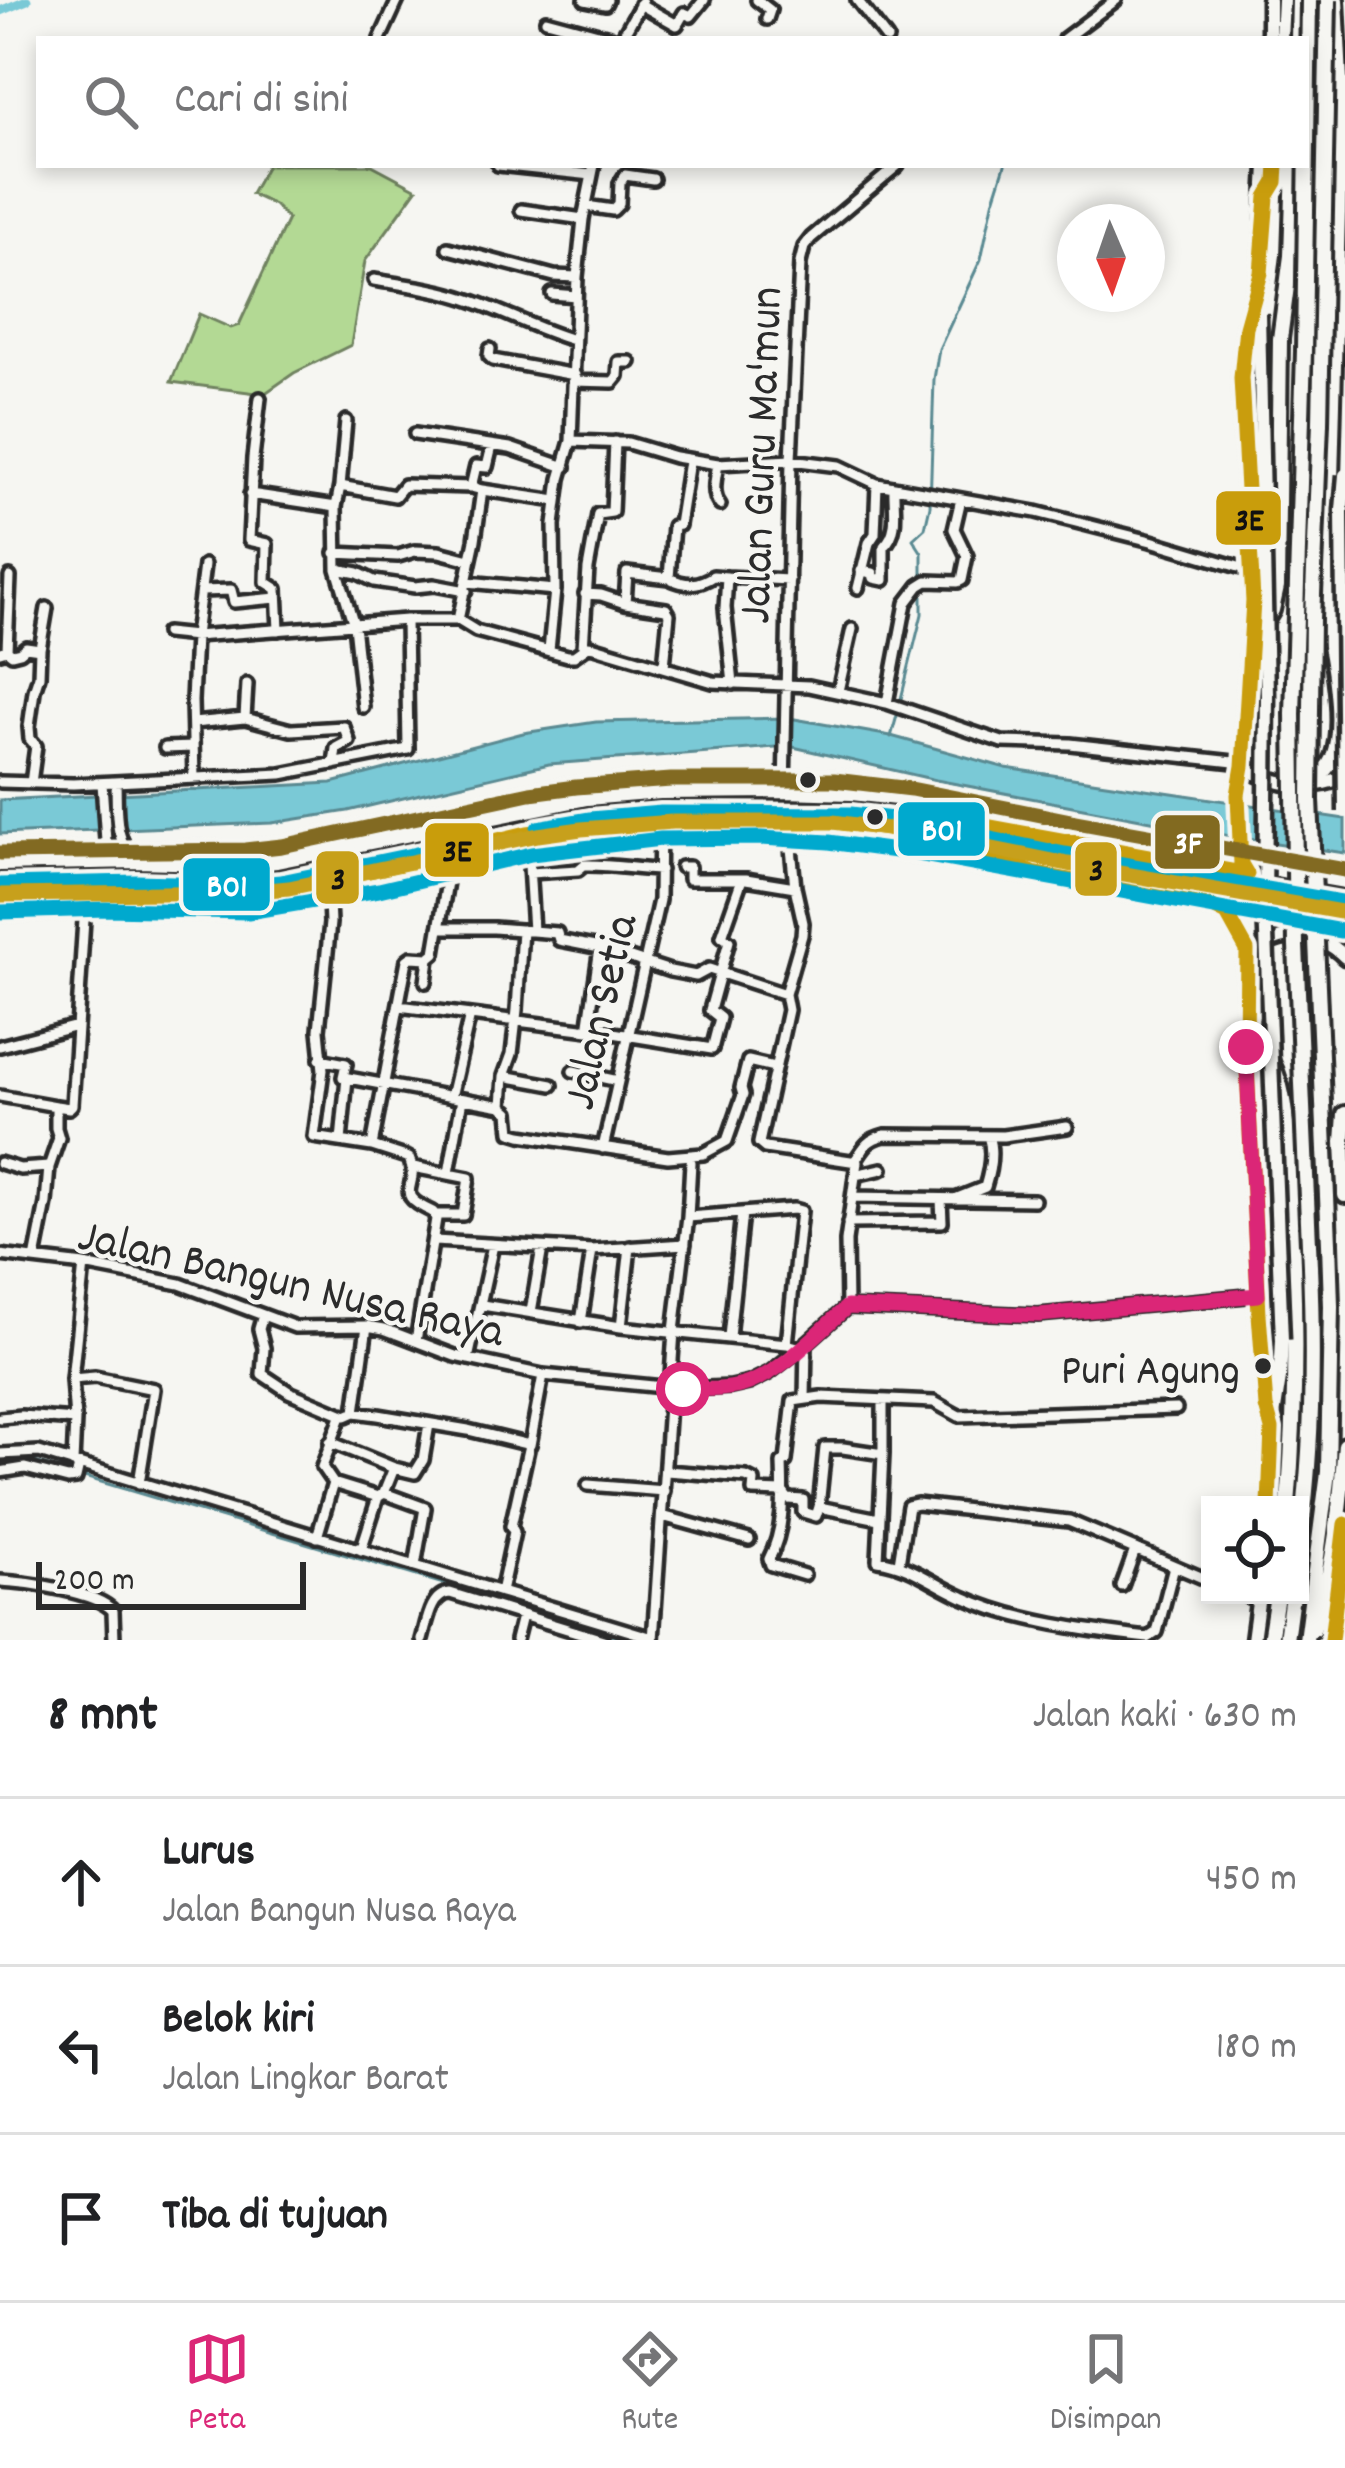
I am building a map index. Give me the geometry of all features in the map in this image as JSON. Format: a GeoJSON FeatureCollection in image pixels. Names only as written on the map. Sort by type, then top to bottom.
{"type":"FeatureCollection","features":[{"type":"Feature","properties":{"kind":"highway"},"geometry":{"type":"LineString","coordinates":[[1298,36],[1299,0]]}},
{"type":"Feature","properties":{"kind":"highway"},"geometry":{"type":"LineString","coordinates":[[1309,0],[1309,36]]}},
{"type":"Feature","properties":{"kind":"highway"},"geometry":{"type":"LineString","coordinates":[[1305,786],[1324,772],[1336,752],[1338,724],[1327,614],[1341,99],[1332,0]]}},
{"type":"Feature","properties":{"kind":"highway"},"geometry":{"type":"LineString","coordinates":[[1308,1640],[1328,1472],[1331,1306],[1310,800],[1332,0]]}},
{"type":"Feature","properties":{"kind":"highway"},"geometry":{"type":"LineString","coordinates":[[1251,645],[1268,617],[1277,587],[1280,340],[1291,256],[1294,168]]}},
{"type":"Feature","properties":{"kind":"highway"},"geometry":{"type":"LineString","coordinates":[[1307,168],[1293,714],[1298,989],[1312,1311],[1307,1496]]}},
{"type":"Feature","properties":{"kind":"highway"},"geometry":{"type":"LineString","coordinates":[[1330,648],[1345,665]]}},
{"type":"Feature","properties":{"kind":"highway"},"geometry":{"type":"LineString","coordinates":[[0,864],[278,861],[554,803],[624,794],[784,791],[896,798],[1345,881]]}},
{"type":"Feature","properties":{"kind":"highway"},"geometry":{"type":"LineString","coordinates":[[1,894],[86,889],[248,892],[328,879],[527,833],[659,818],[788,819],[950,838],[1345,910]]}},
{"type":"Feature","properties":{"kind":"highway"},"geometry":{"type":"LineString","coordinates":[[950,838],[1018,868],[1056,878],[1213,907],[1227,914],[1247,957]]}},
{"type":"Feature","properties":{"kind":"highway"},"geometry":{"type":"LineString","coordinates":[[1056,878],[1086,865]]}},
{"type":"Feature","properties":{"kind":"highway"},"geometry":{"type":"LineString","coordinates":[[1246,1020],[1274,1067],[1286,1133],[1296,1309],[1289,1496]]}},
{"type":"Feature","properties":{"kind":"highway"},"geometry":{"type":"LineString","coordinates":[[1345,1114],[1345,1195]]}},
{"type":"Feature","properties":{"kind":"highway"},"geometry":{"type":"LineString","coordinates":[[1308,1640],[1322,1607],[1340,1510],[1345,1445]]}},
{"type":"Feature","properties":{"kind":"highway"},"geometry":{"type":"LineString","coordinates":[[1270,1640],[1276,1604]]}},
{"type":"Feature","properties":{"kind":"highway"},"geometry":{"type":"LineString","coordinates":[[1286,1640],[1291,1604]]}},
{"type":"Feature","properties":{"kind":"main road"},"geometry":{"type":"LineString","coordinates":[[1268,36],[1269,0]]}},
{"type":"Feature","properties":{"kind":"main road"},"geometry":{"type":"LineString","coordinates":[[1281,36],[1283,0]]}},
{"type":"Feature","properties":{"kind":"main road"},"geometry":{"type":"LineString","coordinates":[[1267,168],[1259,313],[1267,694],[1264,908],[1282,1340],[1269,1496]]}},
{"type":"Feature","properties":{"kind":"main road"},"geometry":{"type":"LineString","coordinates":[[1269,195],[1277,168]]}},
{"type":"Feature","properties":{"kind":"main road"},"geometry":{"type":"LineString","coordinates":[[1248,895],[1247,874],[1241,864],[1238,795],[1251,645],[1252,571],[1241,378],[1246,327],[1262,273]]}},
{"type":"Feature","properties":{"kind":"main road"},"geometry":{"type":"LineString","coordinates":[[1345,475],[1345,812]]}},
{"type":"Feature","properties":{"kind":"main road"},"geometry":{"type":"LineString","coordinates":[[1243,764],[1262,778],[1283,784],[1324,784],[1345,776]]}},
{"type":"Feature","properties":{"kind":"main road"},"geometry":{"type":"LineString","coordinates":[[1272,1429],[1262,1375],[1247,957],[1264,945],[1293,936],[1325,941],[1345,957]]}},
{"type":"Feature","properties":{"kind":"main road"},"geometry":{"type":"LineString","coordinates":[[1330,1640],[1345,1524]]}},
{"type":"Feature","properties":{"kind":"main road"},"geometry":{"type":"LineString","coordinates":[[1252,1640],[1257,1604]]}},
{"type":"Feature","properties":{"kind":"street"},"geometry":{"type":"LineString","coordinates":[[381,36],[398,0]]}},
{"type":"Feature","properties":{"kind":"street"},"geometry":{"type":"LineString","coordinates":[[585,0],[605,4],[608,0]]}},
{"type":"Feature","properties":{"kind":"street"},"geometry":{"type":"LineString","coordinates":[[621,36],[641,2],[677,25],[684,13],[691,16],[704,0]]}},
{"type":"Feature","properties":{"kind":"street"},"geometry":{"type":"LineString","coordinates":[[743,0],[751,5],[756,0],[770,10],[767,19]]}},
{"type":"Feature","properties":{"kind":"street"},"geometry":{"type":"LineString","coordinates":[[857,0],[885,36]]}},
{"type":"Feature","properties":{"kind":"street"},"geometry":{"type":"LineString","coordinates":[[1068,36],[1116,0]]}},
{"type":"Feature","properties":{"kind":"street"},"geometry":{"type":"LineString","coordinates":[[546,20],[610,36]]}},
{"type":"Feature","properties":{"kind":"street"},"geometry":{"type":"LineString","coordinates":[[550,650],[554,525],[571,441],[577,277],[593,170],[555,168]]}},
{"type":"Feature","properties":{"kind":"street","name":"Jalan Guru Ma'mun"},"geometry":{"type":"LineString","coordinates":[[784,791],[791,460],[802,251],[811,238],[894,168]]}},
{"type":"Feature","properties":{"kind":"street"},"geometry":{"type":"LineString","coordinates":[[586,206],[613,210],[619,205],[625,175],[653,179]]}},
{"type":"Feature","properties":{"kind":"street"},"geometry":{"type":"LineString","coordinates":[[521,210],[583,219]]}},
{"type":"Feature","properties":{"kind":"street"},"geometry":{"type":"LineString","coordinates":[[448,248],[554,277],[577,277]]}},
{"type":"Feature","properties":{"kind":"street"},"geometry":{"type":"LineString","coordinates":[[374,280],[462,297],[573,340]]}},
{"type":"Feature","properties":{"kind":"street"},"geometry":{"type":"LineString","coordinates":[[552,294],[576,296]]}},
{"type":"Feature","properties":{"kind":"street"},"geometry":{"type":"LineString","coordinates":[[490,349],[493,360],[612,382],[618,376],[619,362],[630,362]]}},
{"type":"Feature","properties":{"kind":"street"},"geometry":{"type":"LineString","coordinates":[[260,398],[249,540],[267,544],[266,582],[277,589],[279,630]]}},
{"type":"Feature","properties":{"kind":"street"},"geometry":{"type":"LineString","coordinates":[[346,421],[335,553],[354,626],[363,707]]}},
{"type":"Feature","properties":{"kind":"street"},"geometry":{"type":"LineString","coordinates":[[415,434],[510,448],[565,467]]}},
{"type":"Feature","properties":{"kind":"street"},"geometry":{"type":"LineString","coordinates":[[571,441],[628,442],[689,461],[718,464],[791,460],[844,467],[877,484],[1088,524],[1252,571]]}},
{"type":"Feature","properties":{"kind":"street"},"geometry":{"type":"LineString","coordinates":[[583,648],[598,514],[612,512],[615,442]]}},
{"type":"Feature","properties":{"kind":"street"},"geometry":{"type":"LineString","coordinates":[[458,620],[470,560],[476,466],[487,467],[492,446]]}},
{"type":"Feature","properties":{"kind":"street"},"geometry":{"type":"LineString","coordinates":[[669,578],[673,526],[679,526],[689,461]]}},
{"type":"Feature","properties":{"kind":"street"},"geometry":{"type":"LineString","coordinates":[[718,464],[715,488],[721,505]]}},
{"type":"Feature","properties":{"kind":"street"},"geometry":{"type":"LineString","coordinates":[[858,589],[874,534],[877,484]]}},
{"type":"Feature","properties":{"kind":"street"},"geometry":{"type":"LineString","coordinates":[[340,486],[394,496],[404,485],[477,489],[557,502]]}},
{"type":"Feature","properties":{"kind":"street"},"geometry":{"type":"LineString","coordinates":[[861,571],[884,580],[884,546],[895,530],[894,487]]}},
{"type":"Feature","properties":{"kind":"street"},"geometry":{"type":"LineString","coordinates":[[250,494],[336,507]]}},
{"type":"Feature","properties":{"kind":"street"},"geometry":{"type":"LineString","coordinates":[[897,705],[906,603],[923,584],[962,580],[967,556],[954,529],[961,499]]}},
{"type":"Feature","properties":{"kind":"street"},"geometry":{"type":"LineString","coordinates":[[335,553],[398,556],[439,552],[470,560]]}},
{"type":"Feature","properties":{"kind":"street"},"geometry":{"type":"LineString","coordinates":[[194,778],[195,636],[204,565]]}},
{"type":"Feature","properties":{"kind":"street"},"geometry":{"type":"LineString","coordinates":[[337,569],[415,587],[555,590]]}},
{"type":"Feature","properties":{"kind":"street"},"geometry":{"type":"LineString","coordinates":[[625,604],[627,573],[703,584],[713,576],[789,580]]}},
{"type":"Feature","properties":{"kind":"street"},"geometry":{"type":"LineString","coordinates":[[10,577],[4,651],[40,649]]}},
{"type":"Feature","properties":{"kind":"street"},"geometry":{"type":"LineString","coordinates":[[727,577],[725,608],[733,684]]}},
{"type":"Feature","properties":{"kind":"street"},"geometry":{"type":"LineString","coordinates":[[202,591],[231,590],[234,602],[278,598]]}},
{"type":"Feature","properties":{"kind":"street"},"geometry":{"type":"LineString","coordinates":[[586,594],[667,610],[664,666]]}},
{"type":"Feature","properties":{"kind":"street"},"geometry":{"type":"LineString","coordinates":[[31,783],[36,746],[29,727],[47,608]]}},
{"type":"Feature","properties":{"kind":"street"},"geometry":{"type":"LineString","coordinates":[[0,782],[103,787],[281,774],[408,748],[406,620]]}},
{"type":"Feature","properties":{"kind":"street"},"geometry":{"type":"LineString","coordinates":[[166,633],[195,636],[458,620],[476,631],[574,656],[595,646],[712,682],[808,686],[897,705],[1002,742],[1070,744],[1243,764]]}},
{"type":"Feature","properties":{"kind":"street"},"geometry":{"type":"LineString","coordinates":[[838,692],[852,629]]}},
{"type":"Feature","properties":{"kind":"street"},"geometry":{"type":"LineString","coordinates":[[245,718],[247,684]]}},
{"type":"Feature","properties":{"kind":"street"},"geometry":{"type":"LineString","coordinates":[[193,723],[245,718],[291,730],[344,727],[349,741],[336,748],[334,764]]}},
{"type":"Feature","properties":{"kind":"street"},"geometry":{"type":"LineString","coordinates":[[165,748],[193,747]]}},
{"type":"Feature","properties":{"kind":"street"},"geometry":{"type":"LineString","coordinates":[[116,785],[119,840],[137,861]]}},
{"type":"Feature","properties":{"kind":"street"},"geometry":{"type":"LineString","coordinates":[[88,862],[106,841],[103,787]]}},
{"type":"Feature","properties":{"kind":"street","name":"Jalan Setia"},"geometry":{"type":"LineString","coordinates":[[603,1148],[658,900],[659,818]]}},
{"type":"Feature","properties":{"kind":"street"},"geometry":{"type":"LineString","coordinates":[[788,819],[802,935],[785,994],[788,1010],[760,1146],[855,1160]]}},
{"type":"Feature","properties":{"kind":"street"},"geometry":{"type":"LineString","coordinates":[[502,1106],[527,930],[527,833]]}},
{"type":"Feature","properties":{"kind":"street"},"geometry":{"type":"LineString","coordinates":[[372,1146],[408,959],[435,953],[452,852]]}},
{"type":"Feature","properties":{"kind":"street"},"geometry":{"type":"LineString","coordinates":[[530,873],[609,864],[619,869],[660,870]]}},
{"type":"Feature","properties":{"kind":"street"},"geometry":{"type":"LineString","coordinates":[[681,867],[689,867],[689,879],[742,879],[795,887]]}},
{"type":"Feature","properties":{"kind":"street"},"geometry":{"type":"LineString","coordinates":[[328,879],[330,923],[319,1015],[323,1070],[314,1137],[407,1156],[412,1167],[412,1203],[435,1215],[463,1215],[469,1178],[412,1167]]}},
{"type":"Feature","properties":{"kind":"street"},"geometry":{"type":"LineString","coordinates":[[399,1006],[712,1049],[720,1017],[710,1010],[728,941],[722,936],[742,879]]}},
{"type":"Feature","properties":{"kind":"street"},"geometry":{"type":"LineString","coordinates":[[0,1096],[72,1106],[86,889]]}},
{"type":"Feature","properties":{"kind":"street"},"geometry":{"type":"LineString","coordinates":[[439,928],[557,933],[559,940],[696,976],[709,969],[785,994]]}},
{"type":"Feature","properties":{"kind":"street"},"geometry":{"type":"LineString","coordinates":[[588,1030],[599,948]]}},
{"type":"Feature","properties":{"kind":"street"},"geometry":{"type":"LineString","coordinates":[[426,982],[429,958]]}},
{"type":"Feature","properties":{"kind":"street"},"geometry":{"type":"LineString","coordinates":[[448,1174],[470,1015]]}},
{"type":"Feature","properties":{"kind":"street"},"geometry":{"type":"LineString","coordinates":[[0,1046],[77,1026]]}},
{"type":"Feature","properties":{"kind":"street"},"geometry":{"type":"LineString","coordinates":[[320,1059],[346,1064],[343,1077],[502,1106],[509,1112],[511,1132],[668,1157],[703,1154],[729,1139],[748,1060],[774,1067]]}},
{"type":"Feature","properties":{"kind":"street"},"geometry":{"type":"LineString","coordinates":[[573,1071],[618,1081]]}},
{"type":"Feature","properties":{"kind":"street"},"geometry":{"type":"LineString","coordinates":[[504,1076],[552,1085]]}},
{"type":"Feature","properties":{"kind":"street"},"geometry":{"type":"LineString","coordinates":[[341,1142],[347,1078]]}},
{"type":"Feature","properties":{"kind":"street"},"geometry":{"type":"LineString","coordinates":[[743,1095],[768,1100]]}},
{"type":"Feature","properties":{"kind":"street"},"geometry":{"type":"LineString","coordinates":[[35,1259],[59,1138],[56,1106]]}},
{"type":"Feature","properties":{"kind":"street"},"geometry":{"type":"LineString","coordinates":[[1067,1127],[988,1136],[885,1135],[866,1142],[855,1160],[845,1266],[847,1307],[1039,1315],[1258,1295]]}},
{"type":"Feature","properties":{"kind":"street"},"geometry":{"type":"LineString","coordinates":[[955,1199],[985,1186],[992,1145],[988,1136]]}},
{"type":"Feature","properties":{"kind":"street"},"geometry":{"type":"LineString","coordinates":[[0,1454],[39,1452],[77,1468],[653,1639],[691,1162]]}},
{"type":"Feature","properties":{"kind":"street"},"geometry":{"type":"LineString","coordinates":[[0,1163],[20,1169],[50,1167]]}},
{"type":"Feature","properties":{"kind":"street"},"geometry":{"type":"LineString","coordinates":[[856,1175],[882,1169]]}},
{"type":"Feature","properties":{"kind":"street"},"geometry":{"type":"LineString","coordinates":[[852,1197],[1034,1200]]}},
{"type":"Feature","properties":{"kind":"street"},"geometry":{"type":"LineString","coordinates":[[848,1222],[942,1222],[941,1199]]}},
{"type":"Feature","properties":{"kind":"street"},"geometry":{"type":"LineString","coordinates":[[688,1217],[799,1210],[787,1344]]}},
{"type":"Feature","properties":{"kind":"street"},"geometry":{"type":"LineString","coordinates":[[729,1337],[742,1214]]}},
{"type":"Feature","properties":{"kind":"street"},"geometry":{"type":"LineString","coordinates":[[416,1341],[435,1215]]}},
{"type":"Feature","properties":{"kind":"street"},"geometry":{"type":"LineString","coordinates":[[434,1241],[592,1250],[685,1244]]}},
{"type":"Feature","properties":{"kind":"street"},"geometry":{"type":"LineString","coordinates":[[468,1359],[493,1245]]}},
{"type":"Feature","properties":{"kind":"street"},"geometry":{"type":"LineString","coordinates":[[621,1327],[630,1247]]}},
{"type":"Feature","properties":{"kind":"street"},"geometry":{"type":"LineString","coordinates":[[531,1312],[542,1248]]}},
{"type":"Feature","properties":{"kind":"street"},"geometry":{"type":"LineString","coordinates":[[581,1322],[592,1250]]}},
{"type":"Feature","properties":{"kind":"street","name":"Jalan Bangun Nusa Raya"},"geometry":{"type":"LineString","coordinates":[[0,1255],[180,1284],[295,1327],[367,1326],[468,1359],[543,1375],[670,1388],[712,1389],[748,1383],[804,1346],[847,1307]]}},
{"type":"Feature","properties":{"kind":"street"},"geometry":{"type":"LineString","coordinates":[[0,1472],[25,1468],[68,1479],[77,1468],[72,1379],[84,1265]]}},
{"type":"Feature","properties":{"kind":"street"},"geometry":{"type":"LineString","coordinates":[[482,1305],[581,1322],[804,1346],[799,1400],[782,1463],[778,1543],[770,1559],[771,1564],[804,1575]]}},
{"type":"Feature","properties":{"kind":"street"},"geometry":{"type":"LineString","coordinates":[[263,1315],[259,1329],[264,1348],[262,1374],[289,1392],[346,1416],[356,1412],[529,1445]]}},
{"type":"Feature","properties":{"kind":"street"},"geometry":{"type":"LineString","coordinates":[[356,1412],[367,1326]]}},
{"type":"Feature","properties":{"kind":"street"},"geometry":{"type":"LineString","coordinates":[[501,1592],[543,1375]]}},
{"type":"Feature","properties":{"kind":"street"},"geometry":{"type":"LineString","coordinates":[[72,1379],[95,1377],[154,1390],[139,1483]]}},
{"type":"Feature","properties":{"kind":"street"},"geometry":{"type":"LineString","coordinates":[[799,1400],[938,1402],[959,1416],[1176,1408]]}},
{"type":"Feature","properties":{"kind":"street"},"geometry":{"type":"LineString","coordinates":[[883,1400],[878,1559],[898,1563],[993,1608],[1084,1630],[1148,1638],[1157,1632],[1174,1566]]}},
{"type":"Feature","properties":{"kind":"street"},"geometry":{"type":"LineString","coordinates":[[342,1414],[322,1467],[333,1483],[425,1508],[415,1566]]}},
{"type":"Feature","properties":{"kind":"street"},"geometry":{"type":"LineString","coordinates":[[0,1418],[75,1420]]}},
{"type":"Feature","properties":{"kind":"street"},"geometry":{"type":"LineString","coordinates":[[330,1442],[415,1472],[423,1460],[429,1424]]}},
{"type":"Feature","properties":{"kind":"street"},"geometry":{"type":"LineString","coordinates":[[666,1471],[746,1477],[754,1481],[753,1491],[783,1492],[788,1498],[803,1500],[803,1512],[816,1516],[825,1448],[884,1454]]}},
{"type":"Feature","properties":{"kind":"street"},"geometry":{"type":"LineString","coordinates":[[361,1550],[394,1468]]}},
{"type":"Feature","properties":{"kind":"street"},"geometry":{"type":"LineString","coordinates":[[317,1537],[333,1483]]}},
{"type":"Feature","properties":{"kind":"street"},"geometry":{"type":"LineString","coordinates":[[588,1485],[664,1491]]}},
{"type":"Feature","properties":{"kind":"street"},"geometry":{"type":"LineString","coordinates":[[898,1563],[908,1506],[917,1504],[1069,1521],[1201,1577]]}},
{"type":"Feature","properties":{"kind":"street"},"geometry":{"type":"LineString","coordinates":[[819,1507],[879,1519]]}},
{"type":"Feature","properties":{"kind":"street"},"geometry":{"type":"LineString","coordinates":[[662,1516],[749,1540]]}},
{"type":"Feature","properties":{"kind":"street"},"geometry":{"type":"LineString","coordinates":[[1122,1586],[1135,1550]]}},
{"type":"Feature","properties":{"kind":"street"},"geometry":{"type":"LineString","coordinates":[[0,1581],[104,1602],[113,1611],[114,1640]]}},
{"type":"Feature","properties":{"kind":"street"},"geometry":{"type":"LineString","coordinates":[[422,1640],[441,1593],[603,1640]]}},
{"type":"Feature","properties":{"kind":"street"},"geometry":{"type":"LineString","coordinates":[[516,1640],[522,1616]]}},
{"type":"Feature","properties":{"kind":"green space"},"geometry":{"type":"Polygon","coordinates":[[[265,168],[378,168],[417,189],[365,261],[351,345],[264,394],[171,382],[199,314],[231,328],[239,325],[288,219],[274,205],[251,194],[265,168]]]}},
{"type":"Feature","properties":{"kind":"water"},"geometry":{"type":"Polygon","coordinates":[[[789,718],[891,736],[1006,768],[1345,819],[1345,853],[936,780],[789,746],[549,764],[348,811],[272,823],[0,834],[0,800],[332,783],[523,733],[596,722],[789,718]]]}},
{"type":"Feature","properties":{"kind":"waterway"},"geometry":{"type":"LineString","coordinates":[[0,11],[27,0]]}},
{"type":"Feature","properties":{"kind":"waterway"},"geometry":{"type":"LineString","coordinates":[[922,579],[922,553],[913,539],[925,528],[930,506],[939,349],[981,259],[1004,168]]}},
{"type":"Feature","properties":{"kind":"waterway"},"geometry":{"type":"LineString","coordinates":[[900,703],[922,614],[922,589]]}},
{"type":"Feature","properties":{"kind":"waterway"},"geometry":{"type":"LineString","coordinates":[[891,737],[898,712]]}},
{"type":"Feature","properties":{"kind":"waterway"},"geometry":{"type":"LineString","coordinates":[[0,1462],[21,1458],[72,1473]]}},
{"type":"Feature","properties":{"kind":"waterway"},"geometry":{"type":"LineString","coordinates":[[81,1476],[631,1640]]}},
{"type":"Feature","properties":{"kind":"transit line","name":"3E"},"geometry":{"type":"LineString","coordinates":[[1247,874],[1241,864],[1238,795],[1253,601],[1241,378],[1246,327],[1261,273],[1267,197],[1276,182],[1277,168]]}},
{"type":"Feature","properties":{"kind":"transit line","name":"3F"},"geometry":{"type":"LineString","coordinates":[[0,853],[245,850],[576,787],[671,780],[834,780],[911,789],[1345,870]]}},
{"type":"Feature","properties":{"kind":"transit line","name":"B01"},"geometry":{"type":"LineString","coordinates":[[538,828],[661,813],[851,814],[1341,902]]}},
{"type":"Feature","properties":{"kind":"transit line","name":"3E"},"geometry":{"type":"LineString","coordinates":[[0,891],[247,891],[374,870],[527,833],[660,818],[761,817],[831,821],[950,838],[1032,873],[1213,907],[1227,914],[1247,950],[1246,1047],[1259,1314],[1272,1429],[1269,1496]]}},
{"type":"Feature","properties":{"kind":"transit line","name":"3E"},"geometry":{"type":"LineString","coordinates":[[952,820],[1247,874]]}},
{"type":"Feature","properties":{"kind":"transit line","name":"3"},"geometry":{"type":"LineString","coordinates":[[0,895],[246,892],[289,888],[581,829],[672,822],[833,822],[1341,912]]}},
{"type":"Feature","properties":{"kind":"transit line","name":"B01"},"geometry":{"type":"LineString","coordinates":[[1,912],[248,912],[379,890],[531,854],[661,839],[761,838],[918,854],[1341,931]]}},
{"type":"Feature","properties":{"kind":"transit line","name":"B01"},"geometry":{"type":"LineString","coordinates":[[0,885],[246,885],[450,847]]}},
{"type":"Feature","properties":{"kind":"transit line","name":"3E"},"geometry":{"type":"LineString","coordinates":[[1331,1640],[1345,1524]]}},
{"type":"Feature","properties":{"kind":"place","name":"Puri Agung"},"geometry":{"type":"Point","coordinates":[1263,1366]}},
{"type":"Feature","properties":{"kind":"route"},"geometry":{"type":"LineString","coordinates":[[683,1389],[748,1383],[801,1348],[847,1307],[1039,1315],[1258,1295],[1246,1047]]}}]}
